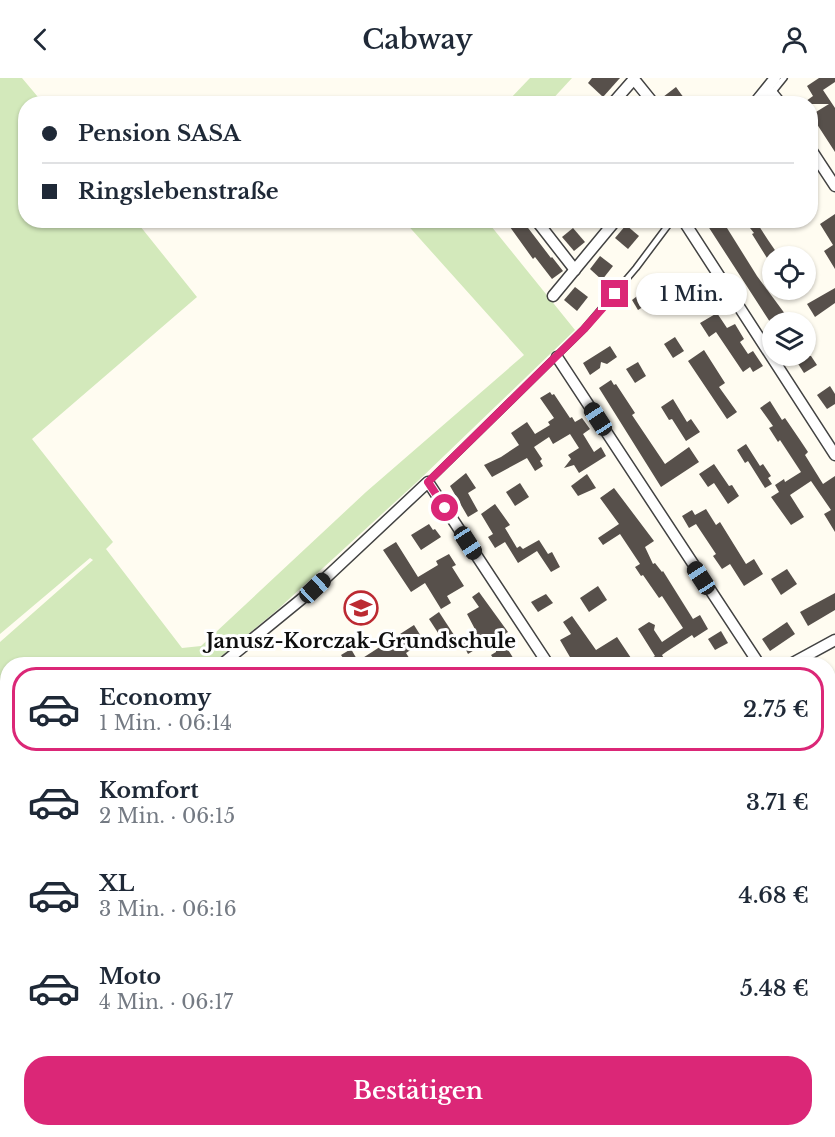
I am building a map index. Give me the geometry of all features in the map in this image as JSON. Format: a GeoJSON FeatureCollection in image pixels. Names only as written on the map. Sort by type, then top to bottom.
{"type":"FeatureCollection","features":[{"type":"Feature","properties":{"kind":"street"},"geometry":{"type":"LineString","coordinates":[[760,96],[775,78]]}},
{"type":"Feature","properties":{"kind":"street"},"geometry":{"type":"LineString","coordinates":[[619,96],[634,79],[648,96]]}},
{"type":"Feature","properties":{"kind":"street"},"geometry":{"type":"LineString","coordinates":[[818,160],[835,186]]}},
{"type":"Feature","properties":{"kind":"street"},"geometry":{"type":"LineString","coordinates":[[542,228],[575,270]]}},
{"type":"Feature","properties":{"kind":"street"},"geometry":{"type":"LineString","coordinates":[[553,296],[609,228]]}},
{"type":"Feature","properties":{"kind":"street"},"geometry":{"type":"LineString","coordinates":[[688,228],[835,455]]}},
{"type":"Feature","properties":{"kind":"street"},"geometry":{"type":"LineString","coordinates":[[557,357],[754,657]]}},
{"type":"Feature","properties":{"kind":"street"},"geometry":{"type":"LineString","coordinates":[[231,657],[315,588],[428,482],[543,657]]}},
{"type":"Feature","properties":{"kind":"street"},"geometry":{"type":"LineString","coordinates":[[804,657],[835,640]]}},
{"type":"Feature","properties":{"kind":"lane"},"geometry":{"type":"LineString","coordinates":[[770,96],[784,78]]}},
{"type":"Feature","properties":{"kind":"lane"},"geometry":{"type":"LineString","coordinates":[[428,482],[557,357],[615,294],[666,228]]}},
{"type":"Feature","properties":{"kind":"green space"},"geometry":{"type":"Polygon","coordinates":[[[0,78],[22,78],[37,96],[18,96],[18,228],[142,228],[197,297],[32,439],[113,542],[106,549],[182,648],[201,646],[366,492],[524,355],[410,228],[493,228],[575,330],[418,481],[276,611],[220,657],[0,657],[0,642],[93,560],[90,558],[0,634],[0,78]]]}},
{"type":"Feature","properties":{"kind":"green space"},"geometry":{"type":"Polygon","coordinates":[[[530,78],[572,78],[555,96],[513,96],[530,78]]]}},
{"type":"Feature","properties":{"kind":"building"},"geometry":{"type":"Polygon","coordinates":[[[592,78],[620,78],[604,96],[588,83],[592,78]]]}},
{"type":"Feature","properties":{"kind":"building"},"geometry":{"type":"Polygon","coordinates":[[[819,78],[835,78],[835,82],[823,90],[835,108],[835,152],[818,126],[818,111],[829,104],[818,104],[818,96],[813,96],[807,86],[819,78]]]}},
{"type":"Feature","properties":{"kind":"building"},"geometry":{"type":"Polygon","coordinates":[[[676,87],[683,96],[664,96],[676,87]]]}},
{"type":"Feature","properties":{"kind":"building"},"geometry":{"type":"Polygon","coordinates":[[[835,214],[835,269],[824,251],[833,245],[820,224],[835,214]]]}},
{"type":"Feature","properties":{"kind":"building"},"geometry":{"type":"Polygon","coordinates":[[[511,228],[528,228],[563,271],[552,279],[535,257],[533,259],[511,228]]]}},
{"type":"Feature","properties":{"kind":"building"},"geometry":{"type":"Polygon","coordinates":[[[573,228],[585,242],[574,251],[562,237],[573,228]]]}},
{"type":"Feature","properties":{"kind":"building"},"geometry":{"type":"Polygon","coordinates":[[[623,228],[630,228],[639,236],[628,249],[615,238],[623,228]]]}},
{"type":"Feature","properties":{"kind":"building"},"geometry":{"type":"Polygon","coordinates":[[[709,228],[727,228],[762,283],[762,300],[775,300],[784,312],[764,312],[709,228]]]}},
{"type":"Feature","properties":{"kind":"building"},"geometry":{"type":"Polygon","coordinates":[[[750,228],[760,228],[772,246],[762,246],[762,250],[752,234],[754,233],[750,228]]]}},
{"type":"Feature","properties":{"kind":"building"},"geometry":{"type":"Polygon","coordinates":[[[600,256],[613,266],[602,280],[590,269],[600,256]]]}},
{"type":"Feature","properties":{"kind":"building"},"geometry":{"type":"Polygon","coordinates":[[[708,283],[720,302],[710,309],[697,290],[708,283]]]}},
{"type":"Feature","properties":{"kind":"building"},"geometry":{"type":"Polygon","coordinates":[[[575,287],[588,297],[577,311],[564,300],[575,287]]]}},
{"type":"Feature","properties":{"kind":"building"},"geometry":{"type":"Polygon","coordinates":[[[649,287],[656,299],[638,310],[632,300],[649,287]]]}},
{"type":"Feature","properties":{"kind":"building"},"geometry":{"type":"Polygon","coordinates":[[[835,288],[835,303],[816,316],[816,312],[812,312],[807,304],[835,288]]]}},
{"type":"Feature","properties":{"kind":"building"},"geometry":{"type":"Polygon","coordinates":[[[717,313],[727,328],[735,324],[744,339],[740,342],[748,354],[753,351],[763,366],[753,372],[750,367],[743,372],[716,332],[709,337],[700,323],[717,313]]]}},
{"type":"Feature","properties":{"kind":"building"},"geometry":{"type":"Polygon","coordinates":[[[675,337],[684,351],[673,358],[664,344],[675,337]]]}},
{"type":"Feature","properties":{"kind":"building"},"geometry":{"type":"Polygon","coordinates":[[[610,346],[617,357],[607,364],[601,362],[600,368],[590,375],[583,363],[610,346]]]}},
{"type":"Feature","properties":{"kind":"building"},"geometry":{"type":"Polygon","coordinates":[[[704,350],[725,383],[719,387],[737,412],[727,419],[688,361],[704,350]]]}},
{"type":"Feature","properties":{"kind":"building"},"geometry":{"type":"Polygon","coordinates":[[[638,362],[646,376],[635,383],[626,369],[638,362]]]}},
{"type":"Feature","properties":{"kind":"building"},"geometry":{"type":"Polygon","coordinates":[[[799,366],[815,366],[804,373],[799,366]]]}},
{"type":"Feature","properties":{"kind":"building"},"geometry":{"type":"Polygon","coordinates":[[[611,380],[635,413],[632,415],[665,464],[689,447],[699,462],[661,487],[599,388],[611,380]]]}},
{"type":"Feature","properties":{"kind":"building"},"geometry":{"type":"Polygon","coordinates":[[[830,386],[835,394],[835,404],[827,409],[817,395],[830,386]]]}},
{"type":"Feature","properties":{"kind":"building"},"geometry":{"type":"Polygon","coordinates":[[[550,392],[554,394],[570,418],[572,417],[575,422],[582,418],[590,429],[583,434],[594,452],[601,447],[606,456],[579,473],[574,465],[564,468],[571,459],[568,455],[579,448],[570,434],[553,444],[549,437],[534,447],[542,459],[540,461],[543,466],[535,471],[527,458],[492,477],[484,465],[519,445],[511,433],[527,422],[535,434],[550,425],[548,422],[554,418],[540,398],[550,392]]]}},
{"type":"Feature","properties":{"kind":"building"},"geometry":{"type":"Polygon","coordinates":[[[673,399],[687,422],[691,419],[700,432],[686,441],[661,407],[673,399]]]}},
{"type":"Feature","properties":{"kind":"building"},"geometry":{"type":"Polygon","coordinates":[[[770,401],[782,420],[785,418],[808,452],[805,455],[823,484],[835,476],[835,532],[824,514],[831,510],[811,481],[790,495],[804,517],[791,525],[771,497],[779,492],[775,485],[801,472],[780,440],[778,442],[769,428],[773,426],[760,408],[770,401]]]}},
{"type":"Feature","properties":{"kind":"building"},"geometry":{"type":"Polygon","coordinates":[[[746,444],[760,466],[763,464],[771,476],[768,478],[772,484],[765,488],[748,461],[745,463],[737,450],[746,444]]]}},
{"type":"Feature","properties":{"kind":"building"},"geometry":{"type":"Polygon","coordinates":[[[714,464],[739,496],[728,504],[714,483],[708,487],[699,474],[714,464]]]}},
{"type":"Feature","properties":{"kind":"building"},"geometry":{"type":"Polygon","coordinates":[[[466,473],[476,488],[468,493],[478,511],[468,517],[450,486],[466,473]]]}},
{"type":"Feature","properties":{"kind":"building"},"geometry":{"type":"Polygon","coordinates":[[[587,474],[596,488],[578,496],[571,486],[587,474]]]}},
{"type":"Feature","properties":{"kind":"building"},"geometry":{"type":"Polygon","coordinates":[[[520,483],[529,497],[515,506],[506,492],[520,483]]]}},
{"type":"Feature","properties":{"kind":"building"},"geometry":{"type":"Polygon","coordinates":[[[614,488],[654,541],[645,547],[653,564],[655,563],[663,571],[693,619],[700,615],[708,629],[694,638],[692,635],[662,655],[663,657],[654,657],[638,629],[649,622],[655,625],[654,630],[662,642],[683,628],[662,596],[659,598],[643,575],[641,576],[635,567],[640,564],[620,534],[603,545],[598,538],[619,524],[600,498],[614,488]]]}},
{"type":"Feature","properties":{"kind":"building"},"geometry":{"type":"Polygon","coordinates":[[[495,504],[510,525],[505,528],[517,548],[520,546],[523,549],[539,540],[548,554],[552,552],[560,567],[551,572],[537,551],[518,563],[505,542],[495,548],[488,537],[493,534],[481,514],[495,504]]]}},
{"type":"Feature","properties":{"kind":"building"},"geometry":{"type":"Polygon","coordinates":[[[706,509],[716,525],[720,522],[746,564],[754,559],[763,574],[744,586],[730,564],[722,569],[713,556],[716,554],[696,524],[689,528],[682,516],[692,510],[695,515],[706,509]]]}},
{"type":"Feature","properties":{"kind":"building"},"geometry":{"type":"Polygon","coordinates":[[[429,524],[441,537],[421,550],[411,535],[429,524]]]}},
{"type":"Feature","properties":{"kind":"building"},"geometry":{"type":"Polygon","coordinates":[[[396,542],[418,577],[438,565],[436,561],[449,554],[456,565],[452,567],[464,586],[447,596],[451,603],[441,609],[425,583],[411,592],[383,550],[396,542]]]}},
{"type":"Feature","properties":{"kind":"building"},"geometry":{"type":"Polygon","coordinates":[[[787,569],[797,584],[781,595],[771,579],[787,569]]]}},
{"type":"Feature","properties":{"kind":"building"},"geometry":{"type":"Polygon","coordinates":[[[598,586],[607,600],[589,612],[580,598],[598,586]]]}},
{"type":"Feature","properties":{"kind":"building"},"geometry":{"type":"Polygon","coordinates":[[[479,592],[508,632],[500,637],[513,657],[492,657],[491,655],[496,652],[496,645],[490,636],[474,646],[476,649],[468,654],[462,642],[477,633],[467,614],[479,607],[472,597],[479,592]]]}},
{"type":"Feature","properties":{"kind":"building"},"geometry":{"type":"Polygon","coordinates":[[[835,593],[835,610],[808,626],[800,612],[835,593]]]}},
{"type":"Feature","properties":{"kind":"building"},"geometry":{"type":"Polygon","coordinates":[[[546,594],[553,603],[538,612],[531,602],[546,594]]]}},
{"type":"Feature","properties":{"kind":"building"},"geometry":{"type":"Polygon","coordinates":[[[439,612],[454,635],[444,642],[429,619],[439,612]]]}},
{"type":"Feature","properties":{"kind":"building"},"geometry":{"type":"Polygon","coordinates":[[[572,616],[596,650],[617,637],[630,657],[570,657],[560,640],[571,634],[563,622],[572,616]]]}},
{"type":"Feature","properties":{"kind":"building"},"geometry":{"type":"Polygon","coordinates":[[[787,622],[795,634],[770,651],[762,639],[787,622]]]}},
{"type":"Feature","properties":{"kind":"building"},"geometry":{"type":"Polygon","coordinates":[[[414,625],[424,641],[406,653],[409,657],[364,657],[414,625]]]}},
{"type":"Feature","properties":{"kind":"building"},"geometry":{"type":"Polygon","coordinates":[[[721,631],[728,643],[715,650],[708,639],[721,631]]]}},
{"type":"Feature","properties":{"kind":"building"},"geometry":{"type":"Polygon","coordinates":[[[351,649],[356,657],[342,657],[341,655],[351,649]]]}},
{"type":"Feature","properties":{"kind":"place","name":"Janusz-Korczak-Grundschule"},"geometry":{"type":"Point","coordinates":[361,608]}},
{"type":"Feature","properties":{"kind":"route"},"geometry":{"type":"LineString","coordinates":[[445,508],[428,482],[557,357],[615,294]]}}]}
